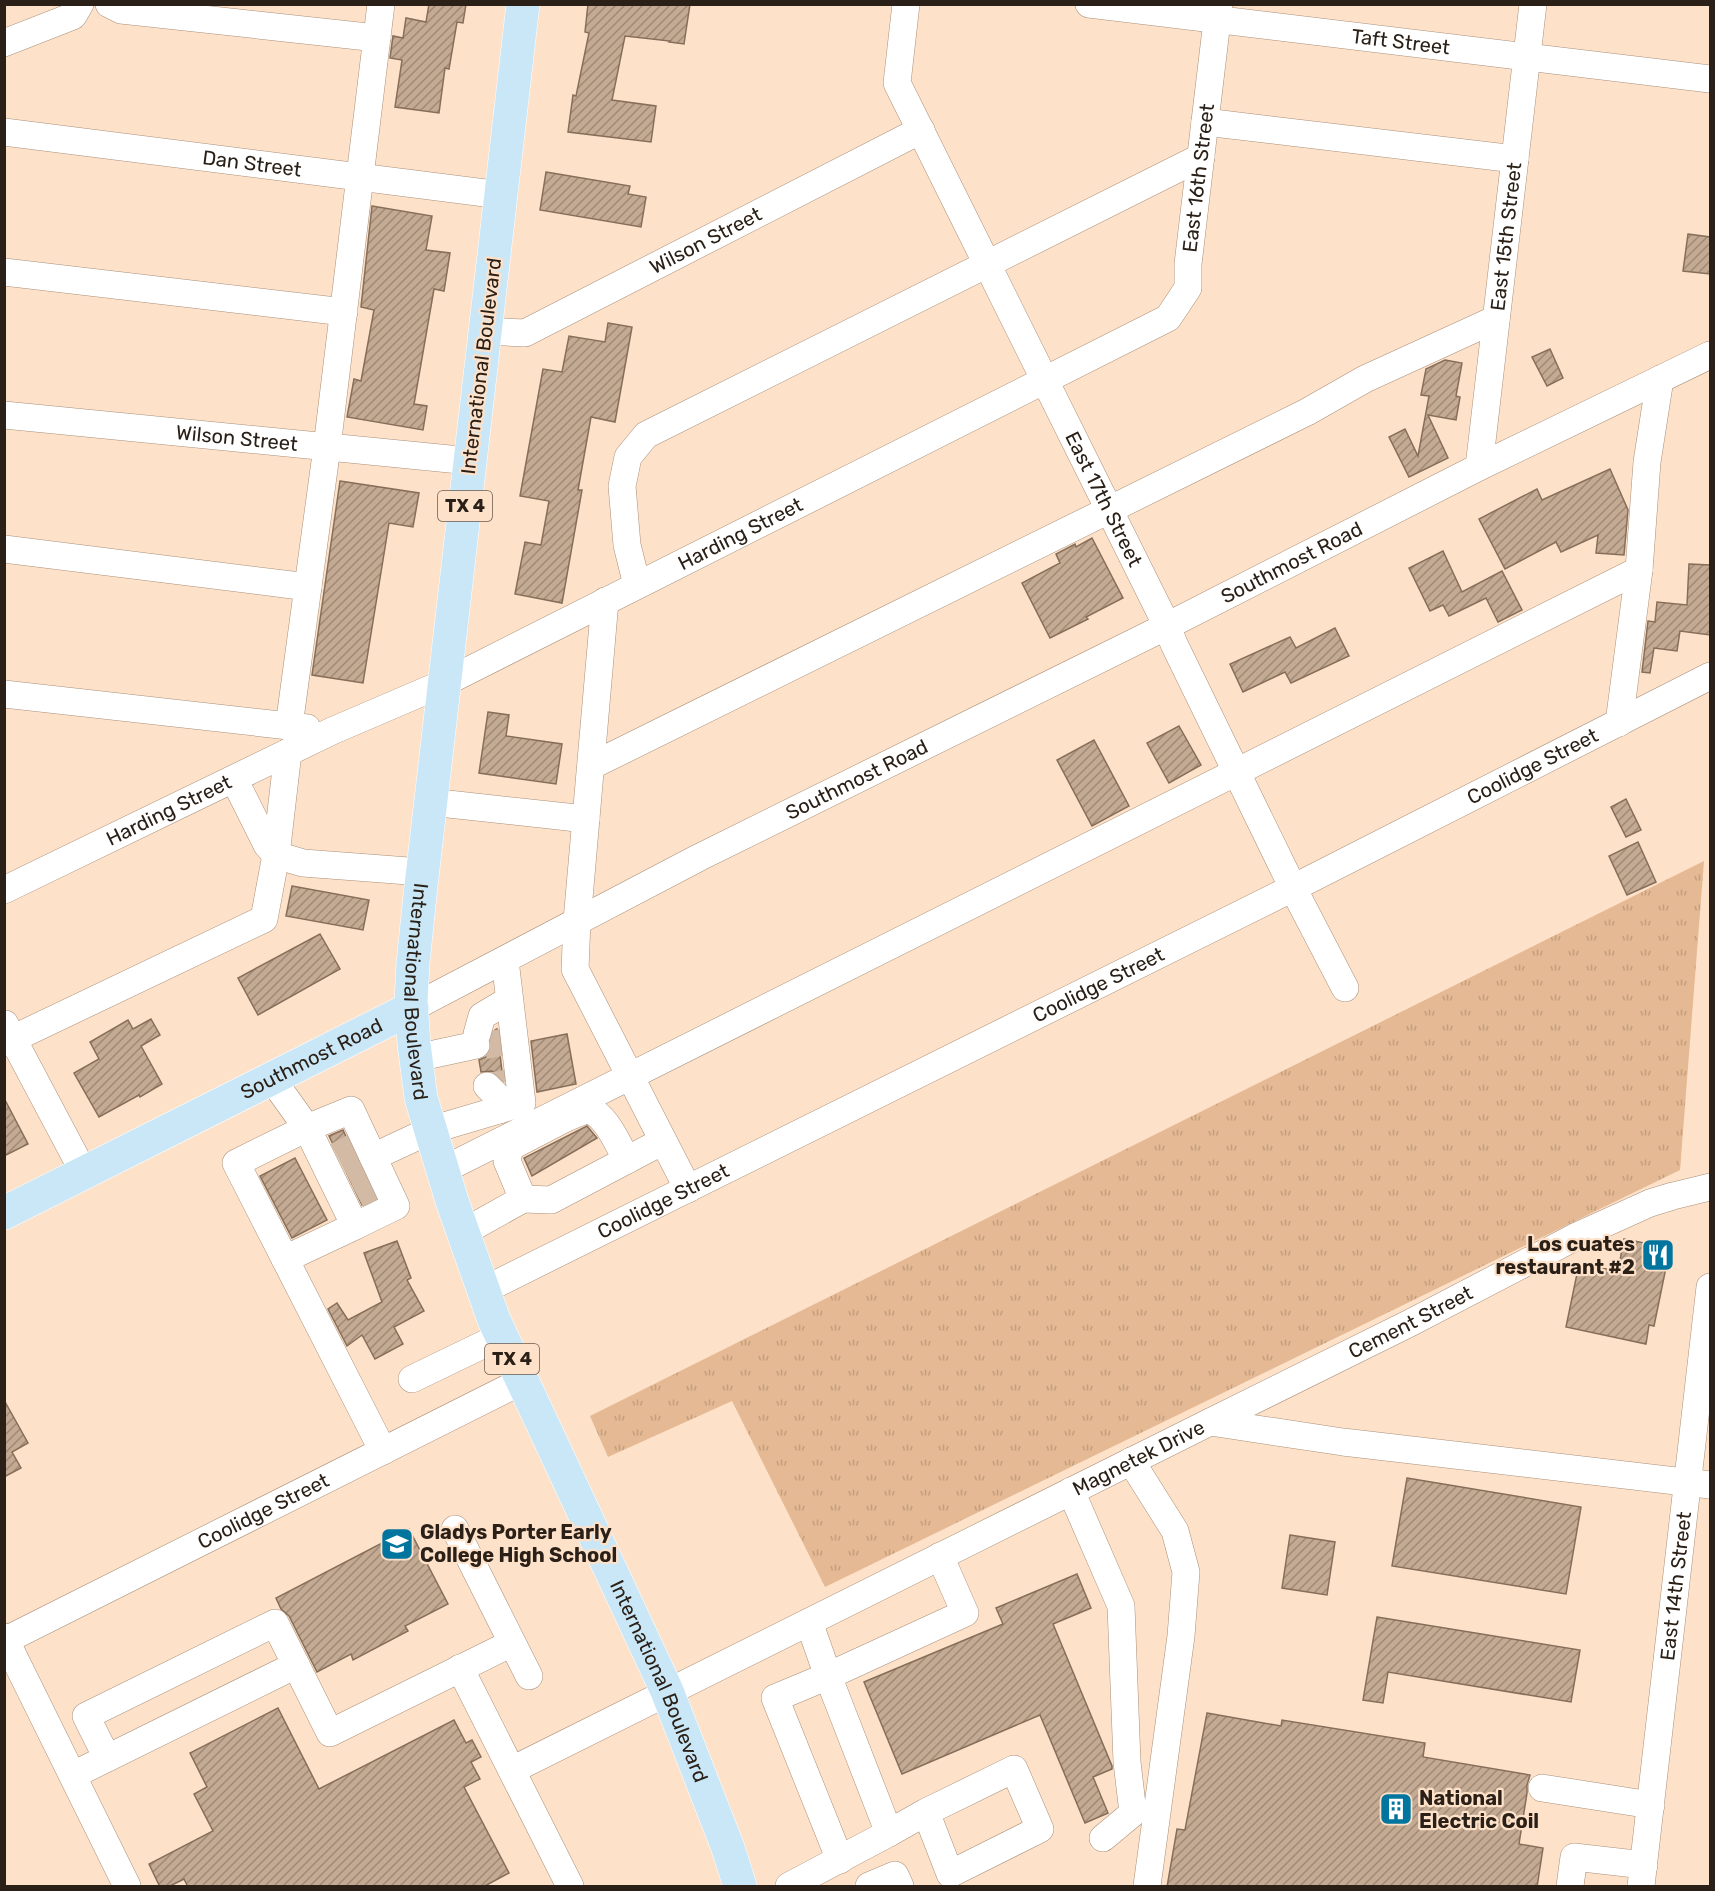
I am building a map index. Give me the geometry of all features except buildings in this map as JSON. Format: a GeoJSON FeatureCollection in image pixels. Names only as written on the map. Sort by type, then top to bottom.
{"type":"FeatureCollection","features":[{"type":"Feature","properties":{"kind":"main road","name":"International Boulevard"},"geometry":{"type":"LineString","coordinates":[[524,4],[422,872],[413,963],[412,1008],[416,1058],[422,1098],[443,1170],[501,1336],[667,1691],[728,1848],[740,1887]]}},
{"type":"Feature","properties":{"kind":"main road","name":"Southmost Road"},"geometry":{"type":"LineString","coordinates":[[4,1213],[412,1008]]}},
{"type":"Feature","properties":{"kind":"street"},"geometry":{"type":"LineString","coordinates":[[4,43],[72,16],[80,4]]}},
{"type":"Feature","properties":{"kind":"street"},"geometry":{"type":"LineString","coordinates":[[109,4],[121,10],[377,38]]}},
{"type":"Feature","properties":{"kind":"street"},"geometry":{"type":"LineString","coordinates":[[84,1173],[7,1035],[264,919],[276,855],[381,4]]}},
{"type":"Feature","properties":{"kind":"street","name":"East 17th Street"},"geometry":{"type":"LineString","coordinates":[[906,4],[897,83],[1167,626],[1174,645],[1293,888],[1345,988]]}},
{"type":"Feature","properties":{"kind":"street","name":"Taft Street"},"geometry":{"type":"LineString","coordinates":[[1089,4],[1218,12],[1527,58],[1710,79]]}},
{"type":"Feature","properties":{"kind":"street","name":"East 15th Street"},"geometry":{"type":"LineString","coordinates":[[1479,467],[1533,4]]}},
{"type":"Feature","properties":{"kind":"street","name":"East 16th Street"},"geometry":{"type":"LineString","coordinates":[[1144,330],[1168,318],[1188,288],[1188,264],[1218,12]]}},
{"type":"Feature","properties":{"kind":"street"},"geometry":{"type":"LineString","coordinates":[[1205,122],[1515,159]]}},
{"type":"Feature","properties":{"kind":"street","name":"Wilson Street"},"geometry":{"type":"LineString","coordinates":[[485,331],[525,333],[921,130]]}},
{"type":"Feature","properties":{"kind":"street","name":"Dan Street"},"geometry":{"type":"LineString","coordinates":[[4,132],[501,195]]}},
{"type":"Feature","properties":{"kind":"street"},"geometry":{"type":"LineString","coordinates":[[637,585],[627,545],[622,486],[628,457],[646,435],[1201,157]]}},
{"type":"Feature","properties":{"kind":"street"},"geometry":{"type":"LineString","coordinates":[[4,272],[344,312]]}},
{"type":"Feature","properties":{"kind":"street"},"geometry":{"type":"LineString","coordinates":[[591,766],[1307,412],[1365,379],[1496,320]]}},
{"type":"Feature","properties":{"kind":"street","name":"Harding Street"},"geometry":{"type":"LineString","coordinates":[[4,694],[289,739],[332,731],[444,683],[1144,330]]}},
{"type":"Feature","properties":{"kind":"street","name":"Southmost Road"},"geometry":{"type":"LineString","coordinates":[[412,1008],[700,857],[1167,626],[1479,467],[1710,355]]}},
{"type":"Feature","properties":{"kind":"street"},"geometry":{"type":"LineString","coordinates":[[1619,723],[1639,570],[1647,462],[1659,379]]}},
{"type":"Feature","properties":{"kind":"street","name":"Wilson Street"},"geometry":{"type":"LineString","coordinates":[[4,414],[470,461]]}},
{"type":"Feature","properties":{"kind":"street"},"geometry":{"type":"LineString","coordinates":[[4,549],[308,587]]}},
{"type":"Feature","properties":{"kind":"street"},"geometry":{"type":"LineString","coordinates":[[510,1142],[629,1075],[1639,570]]}},
{"type":"Feature","properties":{"kind":"street"},"geometry":{"type":"LineString","coordinates":[[605,601],[577,921],[575,969],[688,1189]]}},
{"type":"Feature","properties":{"kind":"street","name":"Coolidge Street"},"geometry":{"type":"LineString","coordinates":[[484,1290],[1293,888],[1710,676]]}},
{"type":"Feature","properties":{"kind":"street","name":"Harding Street"},"geometry":{"type":"LineString","coordinates":[[4,890],[234,778],[289,739]]}},
{"type":"Feature","properties":{"kind":"street"},"geometry":{"type":"LineString","coordinates":[[234,778],[267,845],[276,855],[303,863],[422,872]]}},
{"type":"Feature","properties":{"kind":"street"},"geometry":{"type":"LineString","coordinates":[[430,802],[586,819]]}},
{"type":"Feature","properties":{"kind":"street"},"geometry":{"type":"LineString","coordinates":[[285,1259],[358,1175],[497,1093],[522,1103],[505,960]]}},
{"type":"Feature","properties":{"kind":"street"},"geometry":{"type":"LineString","coordinates":[[416,1058],[483,1031],[509,1000]]}},
{"type":"Feature","properties":{"kind":"street"},"geometry":{"type":"LineString","coordinates":[[272,1079],[307,1128],[358,1175]]}},
{"type":"Feature","properties":{"kind":"street"},"geometry":{"type":"LineString","coordinates":[[443,1170],[588,1109],[596,1112],[602,1118],[627,1160]]}},
{"type":"Feature","properties":{"kind":"street"},"geometry":{"type":"LineString","coordinates":[[358,1175],[351,1110],[307,1128],[236,1163],[383,1451]]}},
{"type":"Feature","properties":{"kind":"street"},"geometry":{"type":"LineString","coordinates":[[464,1232],[524,1199],[551,1200],[663,1141]]}},
{"type":"Feature","properties":{"kind":"street"},"geometry":{"type":"LineString","coordinates":[[510,1142],[507,1161],[524,1199]]}},
{"type":"Feature","properties":{"kind":"street","name":"Cement Street"},"geometry":{"type":"LineString","coordinates":[[1210,1422],[1410,1323],[1578,1236],[1650,1203],[1710,1187]]}},
{"type":"Feature","properties":{"kind":"street","name":"East 14th Street"},"geometry":{"type":"LineString","coordinates":[[1642,1876],[1700,1484],[1710,1287]]}},
{"type":"Feature","properties":{"kind":"street"},"geometry":{"type":"LineString","coordinates":[[412,1379],[501,1336]]}},
{"type":"Feature","properties":{"kind":"street","name":"Coolidge Street"},"geometry":{"type":"LineString","coordinates":[[5,1640],[522,1381]]}},
{"type":"Feature","properties":{"kind":"street","name":"Magnetek Drive"},"geometry":{"type":"LineString","coordinates":[[512,1770],[1210,1422],[1343,1442],[1700,1484]]}},
{"type":"Feature","properties":{"kind":"street"},"geometry":{"type":"LineString","coordinates":[[1131,1461],[1175,1531],[1186,1572],[1181,1636],[1147,1887]]}},
{"type":"Feature","properties":{"kind":"street"},"geometry":{"type":"LineString","coordinates":[[1071,1491],[1121,1606],[1128,1762],[1133,1813],[1103,1838]]}},
{"type":"Feature","properties":{"kind":"street"},"geometry":{"type":"LineString","coordinates":[[456,1529],[529,1676]]}},
{"type":"Feature","properties":{"kind":"street"},"geometry":{"type":"LineString","coordinates":[[840,1860],[775,1698],[965,1613],[940,1556]]}},
{"type":"Feature","properties":{"kind":"street"},"geometry":{"type":"LineString","coordinates":[[809,1622],[888,1833]]}},
{"type":"Feature","properties":{"kind":"street"},"geometry":{"type":"LineString","coordinates":[[107,1758],[86,1716],[275,1623],[330,1732],[512,1643]]}},
{"type":"Feature","properties":{"kind":"street"},"geometry":{"type":"LineString","coordinates":[[5,1640],[127,1887]]}},
{"type":"Feature","properties":{"kind":"street"},"geometry":{"type":"LineString","coordinates":[[73,1775],[296,1665]]}},
{"type":"Feature","properties":{"kind":"street"},"geometry":{"type":"LineString","coordinates":[[460,1668],[570,1887]]}},
{"type":"Feature","properties":{"kind":"street"},"geometry":{"type":"LineString","coordinates":[[1542,1788],[1651,1805]]}},
{"type":"Feature","properties":{"kind":"street"},"geometry":{"type":"LineString","coordinates":[[789,1887],[926,1812]]}},
{"type":"Feature","properties":{"kind":"street"},"geometry":{"type":"LineString","coordinates":[[1570,1887],[1574,1857],[1642,1876]]}},
{"type":"Feature","properties":{"kind":"street"},"geometry":{"type":"LineString","coordinates":[[869,1887],[895,1875],[900,1887]]}},
{"type":"Feature","properties":{"kind":"green space"},"geometry":{"type":"Polygon","coordinates":[[[1704,861],[1680,1170],[825,1587],[732,1401],[608,1457],[590,1416],[1704,861]]]}},
{"type":"Feature","properties":{"kind":"tunnel"},"geometry":{"type":"LineString","coordinates":[[495,1030],[505,1082]]}},
{"type":"Feature","properties":{"kind":"tunnel"},"geometry":{"type":"LineString","coordinates":[[337,1156],[358,1145]]}},
{"type":"Feature","properties":{"kind":"tunnel"},"geometry":{"type":"LineString","coordinates":[[348,1177],[369,1166]]}},
{"type":"Feature","properties":{"kind":"tunnel"},"geometry":{"type":"LineString","coordinates":[[358,1197],[379,1186]]}},
{"type":"Feature","properties":{"kind":"place","name":"Los cuates restaurant #2"},"geometry":{"type":"Point","coordinates":[1658,1255]}},
{"type":"Feature","properties":{"kind":"place","name":"Gladys Porter Early College High School"},"geometry":{"type":"Point","coordinates":[397,1544]}},
{"type":"Feature","properties":{"kind":"place","name":"National Electric Coil"},"geometry":{"type":"Point","coordinates":[1396,1809]}}]}
